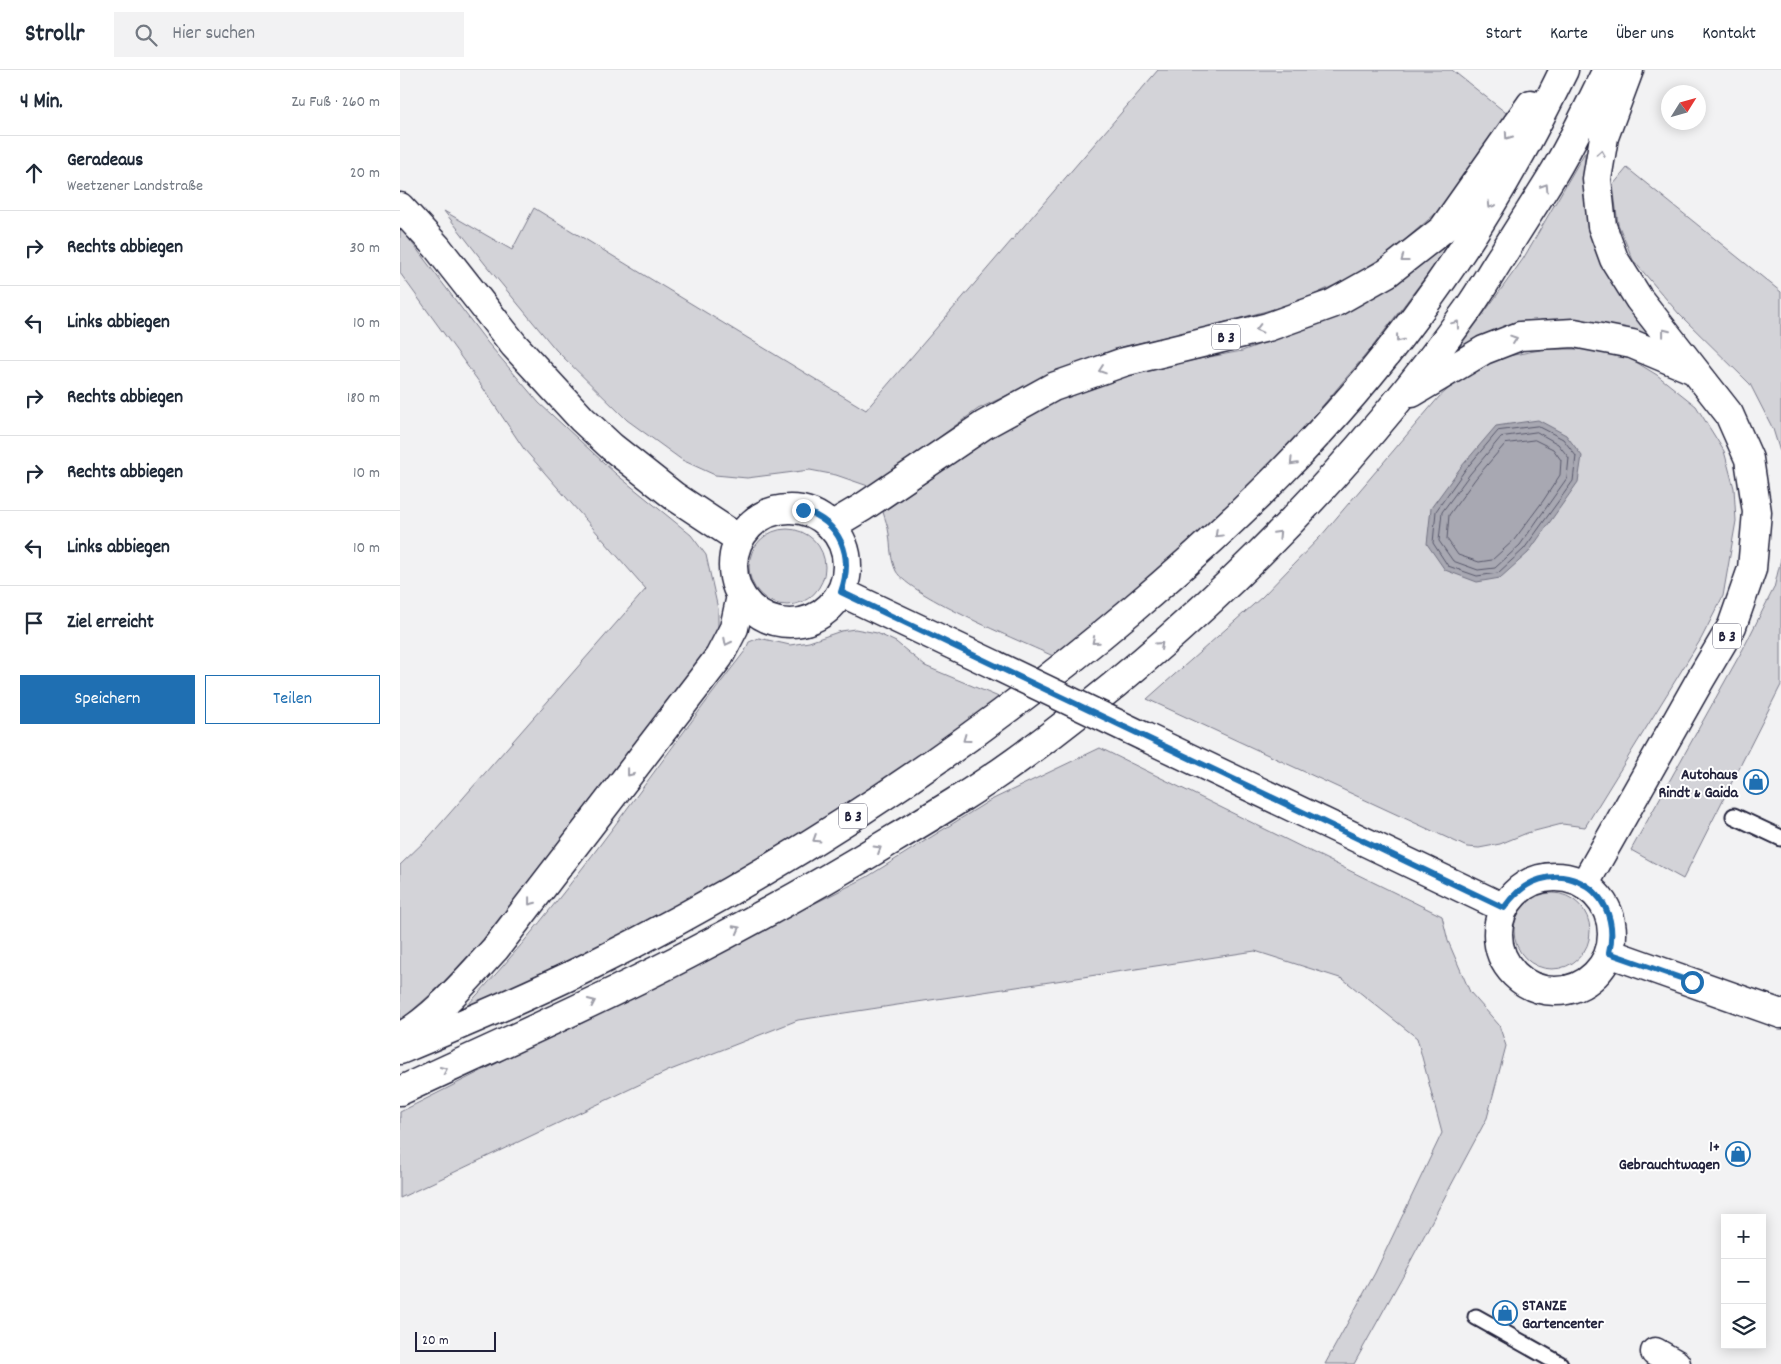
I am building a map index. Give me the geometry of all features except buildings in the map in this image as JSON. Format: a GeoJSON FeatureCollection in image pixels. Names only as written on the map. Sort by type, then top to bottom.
{"type":"FeatureCollection","features":[{"type":"Feature","properties":{"kind":"main road","name":"B 3"},"geometry":{"type":"LineString","coordinates":[[830,526],[863,507],[984,425],[1053,387],[1124,362],[1268,327],[1332,304],[1387,273],[1443,228],[1526,110],[1559,70]]}},
{"type":"Feature","properties":{"kind":"main road","name":"B 3"},"geometry":{"type":"LineString","coordinates":[[400,1050],[495,1011],[585,968],[674,922],[761,873],[846,821],[932,764],[1016,703],[1177,572],[1254,501],[1297,458],[1378,365],[1436,288],[1486,213],[1518,159],[1564,70]]}},
{"type":"Feature","properties":{"kind":"main road","name":"B 3"},"geometry":{"type":"LineString","coordinates":[[400,1091],[609,994],[685,956],[768,912],[883,846],[1013,763],[1150,654],[1215,596],[1278,534],[1325,485],[1395,404],[1475,298],[1556,169],[1607,70]]}},
{"type":"Feature","properties":{"kind":"main road"},"geometry":{"type":"LineString","coordinates":[[1629,70],[1604,137],[1597,179],[1602,226],[1614,259],[1639,299],[1695,370]]}},
{"type":"Feature","properties":{"kind":"main road"},"geometry":{"type":"LineString","coordinates":[[400,207],[437,247],[514,346],[582,419],[612,447],[674,496],[739,539]]}},
{"type":"Feature","properties":{"kind":"main road"},"geometry":{"type":"LineString","coordinates":[[1395,404],[1434,378],[1484,350],[1520,336],[1574,333],[1632,344],[1695,370]]}},
{"type":"Feature","properties":{"kind":"main road","name":"B 3"},"geometry":{"type":"LineString","coordinates":[[1584,884],[1732,626],[1752,569],[1757,512],[1749,459],[1729,414],[1695,370]]}},
{"type":"Feature","properties":{"kind":"main road"},"geometry":{"type":"LineString","coordinates":[[782,509],[813,514],[830,526],[839,538],[846,557],[846,578],[841,592],[824,612],[812,619],[792,623],[772,620],[760,615],[749,606],[741,596],[736,585],[733,568],[735,550],[745,530],[761,516],[782,509]]}},
{"type":"Feature","properties":{"kind":"main road"},"geometry":{"type":"LineString","coordinates":[[841,592],[1504,908]]}},
{"type":"Feature","properties":{"kind":"main road"},"geometry":{"type":"LineString","coordinates":[[400,1037],[410,1031],[457,991],[501,941],[719,657],[734,628],[741,596]]}},
{"type":"Feature","properties":{"kind":"main road"},"geometry":{"type":"LineString","coordinates":[[1558,876],[1584,884],[1595,892],[1604,903],[1612,927],[1612,941],[1603,966],[1594,977],[1582,985],[1569,990],[1555,992],[1541,990],[1528,985],[1516,976],[1506,964],[1500,951],[1499,922],[1504,908],[1520,889],[1530,882],[1543,878],[1558,876]]}},
{"type":"Feature","properties":{"kind":"main road"},"geometry":{"type":"LineString","coordinates":[[1609,953],[1781,1014]]}},
{"type":"Feature","properties":{"kind":"lane"},"geometry":{"type":"LineString","coordinates":[[1734,816],[1781,838]]}},
{"type":"Feature","properties":{"kind":"lane"},"geometry":{"type":"LineString","coordinates":[[1476,1317],[1560,1364]]}},
{"type":"Feature","properties":{"kind":"shaded area"},"geometry":{"type":"Polygon","coordinates":[[[1158,70],[1452,70],[1510,116],[1442,208],[1392,251],[1352,277],[1296,303],[1196,330],[1117,348],[1050,375],[978,409],[871,487],[836,475],[810,470],[747,478],[715,475],[682,460],[627,420],[556,350],[444,211],[512,250],[534,208],[866,410],[1158,70]]]}},
{"type":"Feature","properties":{"kind":"shaded area"},"geometry":{"type":"Polygon","coordinates":[[[1585,152],[1585,175],[1656,342],[1621,330],[1586,322],[1550,320],[1532,321],[1514,326],[1458,349],[1523,259],[1585,152]]]}},
{"type":"Feature","properties":{"kind":"shaded area"},"geometry":{"type":"Polygon","coordinates":[[[1627,168],[1781,292],[1781,455],[1773,429],[1750,384],[1679,314],[1633,260],[1618,224],[1613,185],[1627,168]]]}},
{"type":"Feature","properties":{"kind":"shaded area"},"geometry":{"type":"Polygon","coordinates":[[[400,227],[487,342],[539,403],[616,474],[691,535],[706,555],[718,609],[718,626],[710,645],[461,968],[400,1021],[400,865],[429,837],[646,589],[524,449],[479,382],[400,273],[400,227]]]}},
{"type":"Feature","properties":{"kind":"shaded area"},"geometry":{"type":"Polygon","coordinates":[[[1446,243],[1449,246],[1373,346],[1303,429],[1235,502],[1060,659],[945,606],[906,581],[896,571],[883,512],[1025,414],[1081,390],[1161,366],[1242,351],[1335,316],[1446,243]]]}},
{"type":"Feature","properties":{"kind":"shaded area"},"geometry":{"type":"Polygon","coordinates":[[[1545,349],[1585,349],[1626,356],[1657,375],[1696,406],[1724,451],[1734,488],[1736,521],[1723,596],[1701,639],[1585,827],[1562,824],[1527,833],[1500,844],[1479,848],[1467,847],[1147,699],[1262,597],[1321,536],[1439,397],[1461,378],[1493,359],[1545,349]]]}},
{"type":"Feature","properties":{"kind":"shaded area"},"geometry":{"type":"Polygon","coordinates":[[[787,529],[802,532],[814,540],[822,552],[825,567],[822,582],[814,594],[802,602],[787,605],[772,602],[760,594],[752,582],[749,567],[752,552],[760,540],[772,532],[787,529]]]}},
{"type":"Feature","properties":{"kind":"shaded area"},"geometry":{"type":"Polygon","coordinates":[[[1781,559],[1781,685],[1683,879],[1631,850],[1743,649],[1774,588],[1781,559]]]}},
{"type":"Feature","properties":{"kind":"shaded area"},"geometry":{"type":"Polygon","coordinates":[[[855,629],[877,633],[896,642],[925,666],[1001,698],[849,807],[739,875],[607,945],[465,1008],[540,923],[575,878],[745,651],[749,642],[759,638],[790,645],[809,642],[841,631],[855,629]]]}},
{"type":"Feature","properties":{"kind":"shaded area"},"geometry":{"type":"Polygon","coordinates":[[[1100,748],[1442,916],[1448,941],[1470,992],[1499,1025],[1506,1046],[1487,1118],[1354,1364],[1325,1364],[1375,1273],[1442,1133],[1417,1038],[1343,979],[1255,951],[798,1020],[668,1071],[400,1198],[400,1112],[867,877],[989,801],[1100,748]]]}},
{"type":"Feature","properties":{"kind":"shaded area"},"geometry":{"type":"Polygon","coordinates":[[[1552,893],[1567,896],[1579,904],[1587,916],[1590,931],[1587,946],[1579,958],[1567,966],[1552,969],[1537,966],[1525,958],[1517,946],[1514,931],[1517,916],[1525,904],[1537,896],[1552,893]]]}},
{"type":"Feature","properties":{"kind":"water"},"geometry":{"type":"Polygon","coordinates":[[[1538,420],[1566,435],[1582,456],[1578,482],[1528,553],[1500,578],[1477,582],[1445,570],[1427,544],[1431,508],[1461,467],[1496,426],[1538,420]]]}},
{"type":"Feature","properties":{"kind":"place","name":"Autohaus Rindt & Gaida"},"geometry":{"type":"Point","coordinates":[1756,782]}},
{"type":"Feature","properties":{"kind":"place","name":"1+ Gebrauchtwagen"},"geometry":{"type":"Point","coordinates":[1738,1154]}},
{"type":"Feature","properties":{"kind":"place","name":"STANZE Gartencenter"},"geometry":{"type":"Point","coordinates":[1505,1313]}},
{"type":"Feature","properties":{"kind":"route"},"geometry":{"type":"LineString","coordinates":[[803,510],[822,519],[830,526],[845,550],[846,578],[841,592],[1504,908],[1520,889],[1530,882],[1543,878],[1558,876],[1584,884],[1595,892],[1604,903],[1609,915],[1612,927],[1612,941],[1609,953],[1692,982]]}}]}
